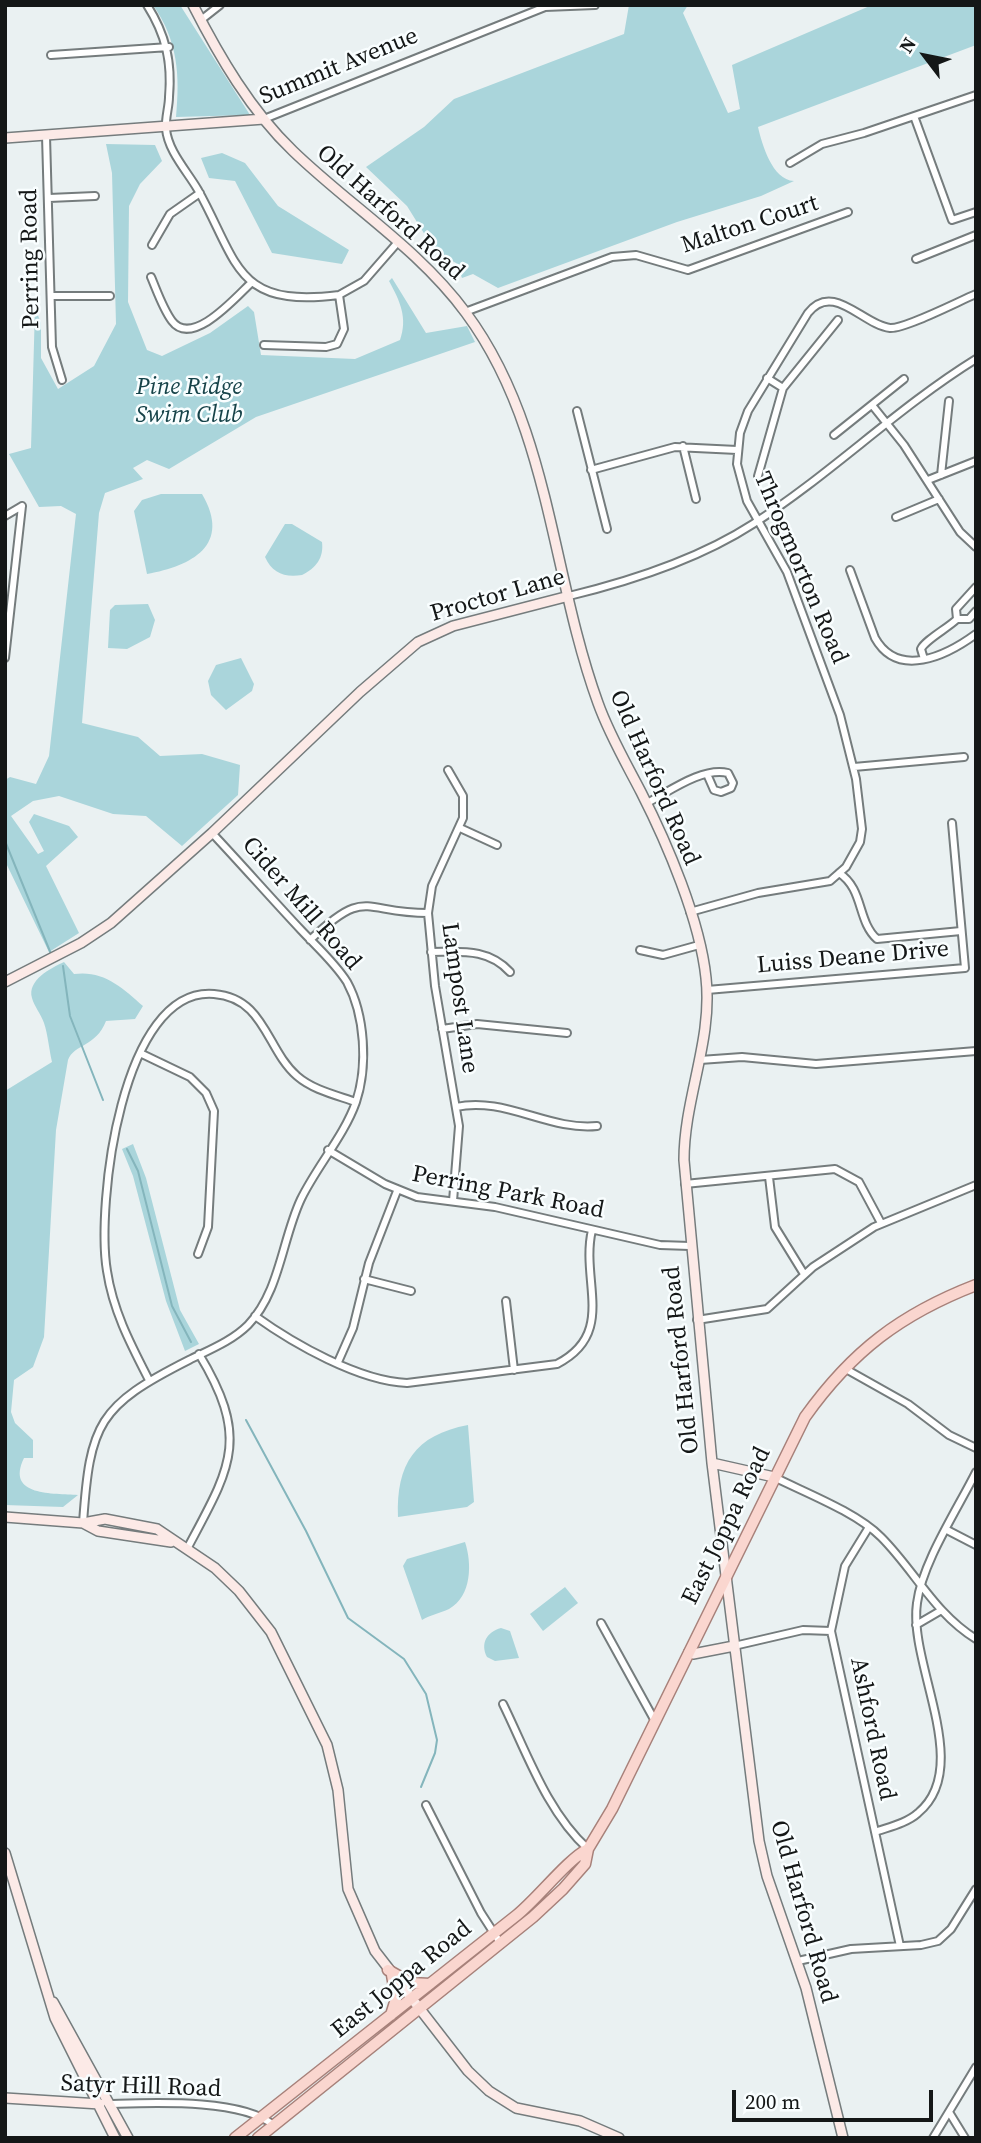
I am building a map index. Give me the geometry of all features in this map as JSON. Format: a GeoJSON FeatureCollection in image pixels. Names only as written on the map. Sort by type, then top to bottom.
{"type":"FeatureCollection","features":[{"type":"Feature","properties":{"kind":"main road","name":"East Joppa Road"},"geometry":{"type":"LineString","coordinates":[[258,2138],[501,1944],[564,1889],[584,1864],[588,1849],[655,1721],[805,1417],[844,1368],[877,1337],[911,1314],[976,1285]]}},
{"type":"Feature","properties":{"kind":"main road","name":"East Joppa Road"},"geometry":{"type":"LineString","coordinates":[[235,2138],[495,1933],[539,1896],[576,1855],[588,1849]]}},
{"type":"Feature","properties":{"kind":"main road"},"geometry":{"type":"LineString","coordinates":[[390,1973],[411,1983],[431,1983]]}},
{"type":"Feature","properties":{"kind":"main road"},"geometry":{"type":"LineString","coordinates":[[390,1973],[396,1999],[390,2016]]}},
{"type":"Feature","properties":{"kind":"street"},"geometry":{"type":"LineString","coordinates":[[147,5],[169,47],[170,95],[166,129],[174,153],[200,193],[234,265],[251,283],[292,296],[339,295],[364,281],[398,242]]}},
{"type":"Feature","properties":{"kind":"street","name":"Old Harford Road"},"geometry":{"type":"LineString","coordinates":[[193,5],[264,119],[302,159],[434,275],[465,312],[493,354],[519,411],[597,701],[670,855],[699,945],[707,990],[699,1060],[685,1128],[685,1184],[712,1462],[734,1646],[759,1841],[771,1886],[798,1961],[843,2138]]}},
{"type":"Feature","properties":{"kind":"street"},"geometry":{"type":"LineString","coordinates":[[201,20],[220,5]]}},
{"type":"Feature","properties":{"kind":"street","name":"Summit Avenue"},"geometry":{"type":"LineString","coordinates":[[5,138],[166,129],[264,119],[545,7],[595,6]]}},
{"type":"Feature","properties":{"kind":"street"},"geometry":{"type":"LineString","coordinates":[[51,55],[169,47]]}},
{"type":"Feature","properties":{"kind":"street"},"geometry":{"type":"LineString","coordinates":[[790,163],[822,144],[976,94]]}},
{"type":"Feature","properties":{"kind":"street"},"geometry":{"type":"LineString","coordinates":[[914,116],[952,220],[976,212]]}},
{"type":"Feature","properties":{"kind":"street","name":"Perring Road"},"geometry":{"type":"LineString","coordinates":[[46,136],[52,347],[62,380]]}},
{"type":"Feature","properties":{"kind":"street"},"geometry":{"type":"LineString","coordinates":[[152,245],[170,214],[200,193]]}},
{"type":"Feature","properties":{"kind":"street"},"geometry":{"type":"LineString","coordinates":[[49,198],[95,196]]}},
{"type":"Feature","properties":{"kind":"street","name":"Malton Court"},"geometry":{"type":"LineString","coordinates":[[465,312],[612,257],[636,255],[688,270],[848,212]]}},
{"type":"Feature","properties":{"kind":"street"},"geometry":{"type":"LineString","coordinates":[[916,259],[976,235]]}},
{"type":"Feature","properties":{"kind":"street"},"geometry":{"type":"LineString","coordinates":[[151,277],[172,321],[186,330],[194,329],[214,317],[251,283]]}},
{"type":"Feature","properties":{"kind":"street","name":"Throgmorton Road"},"geometry":{"type":"LineString","coordinates":[[839,873],[851,860],[861,838],[854,767],[787,572],[740,484],[737,450],[743,421],[807,313],[820,304],[840,303],[879,325],[894,328],[976,294]]}},
{"type":"Feature","properties":{"kind":"street"},"geometry":{"type":"LineString","coordinates":[[264,345],[326,347],[337,344],[344,329],[339,295]]}},
{"type":"Feature","properties":{"kind":"street"},"geometry":{"type":"LineString","coordinates":[[52,296],[110,296]]}},
{"type":"Feature","properties":{"kind":"street"},"geometry":{"type":"LineString","coordinates":[[758,476],[783,388],[838,320]]}},
{"type":"Feature","properties":{"kind":"street","name":"Proctor Lane"},"geometry":{"type":"LineString","coordinates":[[5,982],[81,943],[111,923],[360,692],[418,642],[453,626],[624,581],[698,553],[758,521],[807,487],[886,422],[976,359]]}},
{"type":"Feature","properties":{"kind":"street"},"geometry":{"type":"LineString","coordinates":[[767,379],[783,388]]}},
{"type":"Feature","properties":{"kind":"street"},"geometry":{"type":"LineString","coordinates":[[834,435],[904,379]]}},
{"type":"Feature","properties":{"kind":"street"},"geometry":{"type":"LineString","coordinates":[[941,475],[949,401]]}},
{"type":"Feature","properties":{"kind":"street"},"geometry":{"type":"LineString","coordinates":[[872,405],[928,480],[960,532],[976,547]]}},
{"type":"Feature","properties":{"kind":"street"},"geometry":{"type":"LineString","coordinates":[[577,411],[607,529]]}},
{"type":"Feature","properties":{"kind":"street"},"geometry":{"type":"LineString","coordinates":[[592,470],[683,446],[737,450]]}},
{"type":"Feature","properties":{"kind":"street"},"geometry":{"type":"LineString","coordinates":[[683,446],[696,499]]}},
{"type":"Feature","properties":{"kind":"street"},"geometry":{"type":"LineString","coordinates":[[928,480],[976,461]]}},
{"type":"Feature","properties":{"kind":"street"},"geometry":{"type":"LineString","coordinates":[[896,517],[939,499]]}},
{"type":"Feature","properties":{"kind":"street"},"geometry":{"type":"LineString","coordinates":[[5,516],[22,506],[5,657]]}},
{"type":"Feature","properties":{"kind":"street"},"geometry":{"type":"LineString","coordinates":[[850,570],[881,648],[901,662],[924,659],[961,644],[976,634]]}},
{"type":"Feature","properties":{"kind":"street"},"geometry":{"type":"LineString","coordinates":[[957,619],[956,609],[976,587]]}},
{"type":"Feature","properties":{"kind":"street"},"geometry":{"type":"LineString","coordinates":[[924,659],[922,645],[942,634],[957,619],[969,619],[976,611]]}},
{"type":"Feature","properties":{"kind":"street"},"geometry":{"type":"LineString","coordinates":[[854,767],[964,757]]}},
{"type":"Feature","properties":{"kind":"street","name":"Lampost Lane"},"geometry":{"type":"LineString","coordinates":[[448,770],[464,803],[460,828],[432,886],[428,913],[431,952],[459,1137],[453,1201]]}},
{"type":"Feature","properties":{"kind":"street"},"geometry":{"type":"LineString","coordinates":[[647,803],[707,774]]}},
{"type":"Feature","properties":{"kind":"street"},"geometry":{"type":"LineString","coordinates":[[689,913],[758,893],[824,882],[839,873],[853,885],[870,931],[877,939],[961,931],[951,822]]}},
{"type":"Feature","properties":{"kind":"street"},"geometry":{"type":"LineString","coordinates":[[460,828],[497,845]]}},
{"type":"Feature","properties":{"kind":"street","name":"Cider Mill Road"},"geometry":{"type":"LineString","coordinates":[[83,1523],[89,1456],[98,1429],[118,1402],[149,1380],[238,1333],[255,1316],[269,1292],[296,1209],[356,1102],[362,1060],[354,999],[339,971],[212,832]]}},
{"type":"Feature","properties":{"kind":"street"},"geometry":{"type":"LineString","coordinates":[[310,940],[343,911],[360,905],[428,913]]}},
{"type":"Feature","properties":{"kind":"street","name":"Luiss Deane Drive"},"geometry":{"type":"LineString","coordinates":[[707,990],[965,968],[961,931]]}},
{"type":"Feature","properties":{"kind":"street"},"geometry":{"type":"LineString","coordinates":[[640,950],[663,955],[699,945]]}},
{"type":"Feature","properties":{"kind":"street"},"geometry":{"type":"LineString","coordinates":[[431,952],[479,953],[496,960],[510,972]]}},
{"type":"Feature","properties":{"kind":"street"},"geometry":{"type":"LineString","coordinates":[[149,1380],[115,1308],[105,1256],[113,1132],[122,1102],[160,1018],[176,1004],[205,994],[226,996],[256,1014],[297,1076],[317,1088],[356,1102]]}},
{"type":"Feature","properties":{"kind":"street"},"geometry":{"type":"LineString","coordinates":[[443,1028],[477,1024],[567,1032]]}},
{"type":"Feature","properties":{"kind":"street"},"geometry":{"type":"LineString","coordinates":[[699,1060],[743,1057],[816,1064],[976,1051]]}},
{"type":"Feature","properties":{"kind":"street"},"geometry":{"type":"LineString","coordinates":[[142,1054],[190,1077],[206,1093],[214,1111],[208,1227],[198,1254]]}},
{"type":"Feature","properties":{"kind":"street"},"geometry":{"type":"LineString","coordinates":[[456,1107],[478,1103],[573,1125],[597,1126]]}},
{"type":"Feature","properties":{"kind":"street","name":"Perring Park Road"},"geometry":{"type":"LineString","coordinates":[[328,1150],[397,1191],[506,1209],[672,1247],[690,1246]]}},
{"type":"Feature","properties":{"kind":"street"},"geometry":{"type":"LineString","coordinates":[[685,1184],[827,1169],[849,1174],[863,1187],[881,1223]]}},
{"type":"Feature","properties":{"kind":"street"},"geometry":{"type":"LineString","coordinates":[[769,1177],[775,1227],[804,1274]]}},
{"type":"Feature","properties":{"kind":"street"},"geometry":{"type":"LineString","coordinates":[[698,1320],[767,1309],[804,1274],[881,1223],[976,1185]]}},
{"type":"Feature","properties":{"kind":"street"},"geometry":{"type":"LineString","coordinates":[[338,1362],[353,1328],[364,1279],[397,1191]]}},
{"type":"Feature","properties":{"kind":"street"},"geometry":{"type":"LineString","coordinates":[[255,1316],[284,1335],[338,1362],[372,1378],[394,1382],[557,1364],[577,1352],[589,1335],[594,1317],[588,1256],[592,1230]]}},
{"type":"Feature","properties":{"kind":"street"},"geometry":{"type":"LineString","coordinates":[[364,1279],[411,1291]]}},
{"type":"Feature","properties":{"kind":"street"},"geometry":{"type":"LineString","coordinates":[[506,1301],[514,1370]]}},
{"type":"Feature","properties":{"kind":"street"},"geometry":{"type":"LineString","coordinates":[[187,1549],[225,1475],[231,1443],[225,1407],[200,1354]]}},
{"type":"Feature","properties":{"kind":"street"},"geometry":{"type":"LineString","coordinates":[[844,1368],[908,1404],[950,1435],[976,1448]]}},
{"type":"Feature","properties":{"kind":"street"},"geometry":{"type":"LineString","coordinates":[[712,1462],[774,1477],[869,1527],[888,1545],[940,1611],[976,1639]]}},
{"type":"Feature","properties":{"kind":"street"},"geometry":{"type":"LineString","coordinates":[[875,1832],[916,1815],[939,1784],[942,1769],[939,1738],[916,1625],[920,1586],[976,1472]]}},
{"type":"Feature","properties":{"kind":"street"},"geometry":{"type":"LineString","coordinates":[[5,1517],[83,1523],[105,1519],[134,1523],[157,1530],[227,1579],[254,1608],[271,1632],[331,1756],[338,1790],[348,1889],[367,1938],[390,1973],[473,2077],[509,2104],[525,2111],[587,2123],[619,2138]]}},
{"type":"Feature","properties":{"kind":"street"},"geometry":{"type":"LineString","coordinates":[[5,1523],[17,1518]]}},
{"type":"Feature","properties":{"kind":"street","name":"Ashford Road"},"geometry":{"type":"LineString","coordinates":[[869,1527],[845,1566],[831,1631],[900,1946]]}},
{"type":"Feature","properties":{"kind":"street"},"geometry":{"type":"LineString","coordinates":[[947,1530],[976,1545]]}},
{"type":"Feature","properties":{"kind":"street"},"geometry":{"type":"LineString","coordinates":[[916,1625],[940,1611]]}},
{"type":"Feature","properties":{"kind":"street"},"geometry":{"type":"LineString","coordinates":[[601,1623],[655,1721]]}},
{"type":"Feature","properties":{"kind":"street"},"geometry":{"type":"LineString","coordinates":[[689,1652],[693,1654],[803,1630],[831,1631]]}},
{"type":"Feature","properties":{"kind":"street"},"geometry":{"type":"LineString","coordinates":[[503,1704],[558,1814],[572,1835],[588,1849]]}},
{"type":"Feature","properties":{"kind":"street"},"geometry":{"type":"LineString","coordinates":[[426,1805],[481,1913],[501,1944]]}},
{"type":"Feature","properties":{"kind":"street"},"geometry":{"type":"LineString","coordinates":[[5,1853],[62,2036],[115,2138]]}},
{"type":"Feature","properties":{"kind":"street"},"geometry":{"type":"LineString","coordinates":[[798,1961],[851,1948],[921,1945],[938,1941],[951,1929],[976,1889]]}},
{"type":"Feature","properties":{"kind":"street"},"geometry":{"type":"LineString","coordinates":[[52,2000],[128,2138]]}},
{"type":"Feature","properties":{"kind":"street"},"geometry":{"type":"LineString","coordinates":[[933,2138],[976,2067]]}},
{"type":"Feature","properties":{"kind":"street","name":"Satyr Hill Road"},"geometry":{"type":"LineString","coordinates":[[5,2098],[97,2104],[194,2104],[261,2117],[273,2125]]}},
{"type":"Feature","properties":{"kind":"street"},"geometry":{"type":"LineString","coordinates":[[949,2112],[965,2138]]}},
{"type":"Feature","properties":{"kind":"green space"},"geometry":{"type":"Polygon","coordinates":[[[153,5],[180,5],[250,115],[176,117],[178,87],[175,59],[168,32],[153,5]]]}},
{"type":"Feature","properties":{"kind":"green space"},"geometry":{"type":"Polygon","coordinates":[[[629,5],[688,5],[683,13],[728,113],[740,109],[732,65],[872,5],[976,5],[976,45],[758,127],[765,151],[774,168],[786,179],[794,181],[761,196],[677,222],[498,288],[473,274],[462,278],[456,263],[435,251],[407,206],[366,167],[424,127],[454,99],[624,34],[629,5]]]}},
{"type":"Feature","properties":{"kind":"green space","name":"Pine Ridge Swim Club"},"geometry":{"type":"Polygon","coordinates":[[[106,144],[155,145],[162,161],[140,184],[129,206],[128,302],[147,350],[162,356],[210,333],[248,306],[254,312],[261,355],[355,359],[400,340],[403,317],[389,281],[392,278],[426,333],[467,326],[475,342],[256,417],[169,469],[147,460],[133,468],[143,479],[105,493],[99,513],[82,723],[138,737],[160,756],[202,754],[240,765],[238,795],[182,846],[146,816],[113,814],[59,796],[33,801],[11,816],[38,854],[44,851],[29,822],[34,814],[69,826],[78,837],[46,866],[79,933],[49,952],[5,861],[5,780],[10,777],[36,784],[49,756],[76,514],[61,506],[39,507],[9,454],[31,448],[35,308],[41,323],[41,358],[58,389],[94,366],[116,324],[112,173],[106,144]]]}},
{"type":"Feature","properties":{"kind":"green space"},"geometry":{"type":"Polygon","coordinates":[[[222,153],[245,163],[278,206],[349,250],[342,264],[272,253],[235,181],[209,178],[201,158],[222,153]]]}},
{"type":"Feature","properties":{"kind":"green space"},"geometry":{"type":"Polygon","coordinates":[[[161,494],[202,494],[210,512],[210,540],[192,559],[147,574],[134,511],[142,500],[161,494]]]}},
{"type":"Feature","properties":{"kind":"green space"},"geometry":{"type":"Polygon","coordinates":[[[285,524],[292,524],[322,542],[322,553],[318,562],[302,575],[280,573],[271,567],[265,557],[285,524]]]}},
{"type":"Feature","properties":{"kind":"green space"},"geometry":{"type":"Polygon","coordinates":[[[148,604],[155,620],[150,637],[127,649],[108,648],[110,610],[115,605],[148,604]]]}},
{"type":"Feature","properties":{"kind":"green space"},"geometry":{"type":"Polygon","coordinates":[[[241,658],[254,684],[252,691],[226,710],[211,695],[208,681],[216,665],[241,658]]]}},
{"type":"Feature","properties":{"kind":"green space"},"geometry":{"type":"Polygon","coordinates":[[[64,962],[74,974],[84,973],[111,981],[143,1006],[135,1019],[106,1021],[97,1036],[75,1051],[68,1060],[56,1130],[44,1337],[33,1367],[14,1380],[11,1412],[15,1423],[33,1440],[33,1458],[24,1458],[20,1471],[21,1480],[26,1486],[45,1493],[78,1495],[63,1507],[5,1505],[5,1091],[52,1062],[43,1020],[31,992],[41,975],[64,962]]]}},
{"type":"Feature","properties":{"kind":"green space"},"geometry":{"type":"Polygon","coordinates":[[[133,1144],[146,1178],[180,1310],[199,1344],[185,1351],[166,1301],[133,1176],[122,1149],[133,1144]]]}},
{"type":"Feature","properties":{"kind":"green space"},"geometry":{"type":"Polygon","coordinates":[[[468,1425],[474,1502],[467,1507],[398,1517],[401,1482],[412,1455],[434,1436],[468,1425]]]}},
{"type":"Feature","properties":{"kind":"green space"},"geometry":{"type":"Polygon","coordinates":[[[465,1542],[469,1569],[462,1596],[449,1609],[422,1620],[403,1566],[407,1559],[465,1542]]]}},
{"type":"Feature","properties":{"kind":"green space"},"geometry":{"type":"Polygon","coordinates":[[[565,1587],[578,1603],[543,1631],[530,1614],[565,1587]]]}},
{"type":"Feature","properties":{"kind":"green space"},"geometry":{"type":"Polygon","coordinates":[[[501,1628],[510,1631],[519,1658],[495,1661],[487,1657],[484,1647],[486,1639],[501,1628]]]}},
{"type":"Feature","properties":{"kind":"waterway"},"geometry":{"type":"LineString","coordinates":[[5,841],[51,954]]}},
{"type":"Feature","properties":{"kind":"waterway"},"geometry":{"type":"LineString","coordinates":[[63,966],[70,1016],[103,1100]]}},
{"type":"Feature","properties":{"kind":"waterway"},"geometry":{"type":"LineString","coordinates":[[127,1149],[138,1171],[172,1306],[191,1342]]}},
{"type":"Feature","properties":{"kind":"waterway"},"geometry":{"type":"LineString","coordinates":[[246,1420],[306,1531],[348,1618],[404,1659],[426,1694],[437,1740],[435,1753],[421,1787]]}}]}
